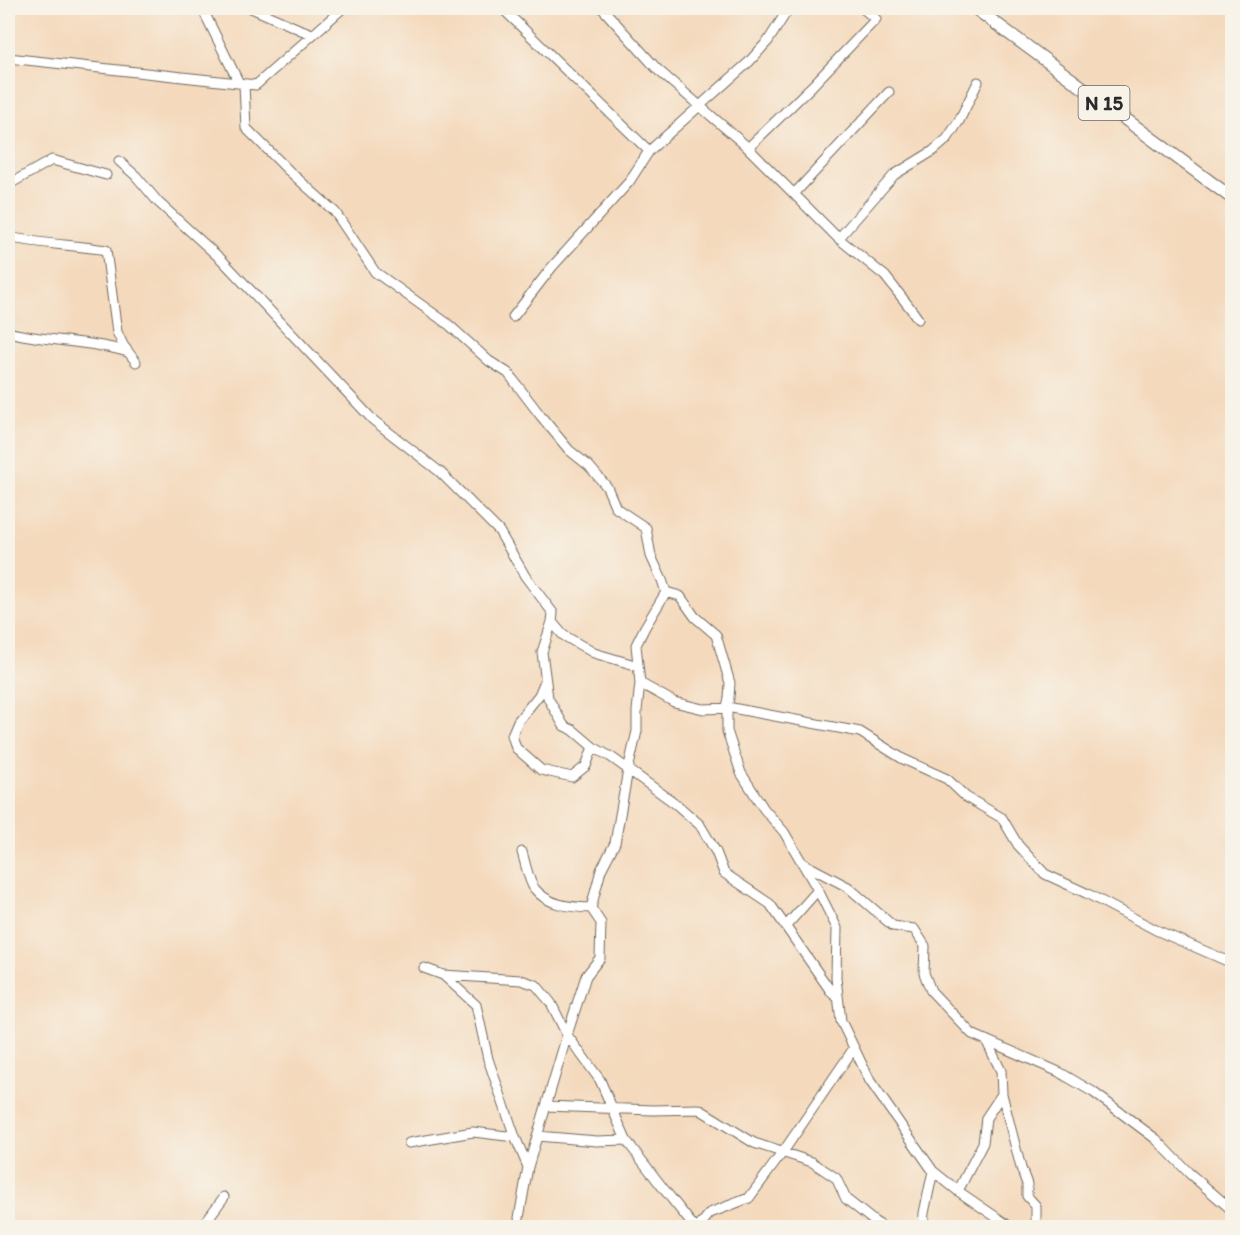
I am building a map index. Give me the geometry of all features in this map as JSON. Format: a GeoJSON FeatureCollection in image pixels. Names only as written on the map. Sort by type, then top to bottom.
{"type":"FeatureCollection","features":[{"type":"Feature","properties":{"kind":"main road","name":"N 15"},"geometry":{"type":"LineString","coordinates":[[975,8],[1233,198]]}},
{"type":"Feature","properties":{"kind":"street"},"geometry":{"type":"LineString","coordinates":[[202,8],[241,83],[246,128],[288,171],[335,212],[375,272],[448,324],[489,361],[508,373],[569,450],[589,466],[607,487],[616,508],[646,528],[651,556],[666,592]]}},
{"type":"Feature","properties":{"kind":"street"},"geometry":{"type":"LineString","coordinates":[[251,8],[312,34]]}},
{"type":"Feature","properties":{"kind":"street"},"geometry":{"type":"LineString","coordinates":[[8,58],[255,85],[343,8]]}},
{"type":"Feature","properties":{"kind":"street"},"geometry":{"type":"LineString","coordinates":[[502,8],[649,151]]}},
{"type":"Feature","properties":{"kind":"street"},"geometry":{"type":"LineString","coordinates":[[605,8],[658,70],[748,148],[839,238],[885,276],[918,319]]}},
{"type":"Feature","properties":{"kind":"street"},"geometry":{"type":"LineString","coordinates":[[513,317],[552,267],[629,182],[649,151],[749,62],[768,41],[789,8]]}},
{"type":"Feature","properties":{"kind":"street"},"geometry":{"type":"LineString","coordinates":[[748,148],[876,19],[862,8]]}},
{"type":"Feature","properties":{"kind":"street"},"geometry":{"type":"LineString","coordinates":[[839,238],[894,175],[933,152],[946,139],[959,121],[978,82]]}},
{"type":"Feature","properties":{"kind":"street"},"geometry":{"type":"LineString","coordinates":[[794,194],[889,92]]}},
{"type":"Feature","properties":{"kind":"street"},"geometry":{"type":"LineString","coordinates":[[8,172],[13,182],[52,160],[106,175]]}},
{"type":"Feature","properties":{"kind":"street"},"geometry":{"type":"LineString","coordinates":[[119,161],[159,202],[222,260],[373,420],[440,472],[499,531],[525,576],[553,614],[542,652],[548,698],[564,726],[573,730],[593,747],[611,757],[676,804],[700,825],[717,852],[724,873],[770,904],[832,993],[838,998]]}},
{"type":"Feature","properties":{"kind":"street"},"geometry":{"type":"LineString","coordinates":[[8,237],[52,245],[106,250],[117,332],[123,345],[136,362]]}},
{"type":"Feature","properties":{"kind":"street"},"geometry":{"type":"LineString","coordinates":[[8,332],[98,344],[128,352]]}},
{"type":"Feature","properties":{"kind":"street"},"geometry":{"type":"LineString","coordinates":[[519,1218],[528,1167],[567,1035],[586,976],[600,957],[601,923],[591,908],[601,870],[615,843],[628,770],[638,731],[637,711],[640,683],[636,645],[666,592]]}},
{"type":"Feature","properties":{"kind":"street"},"geometry":{"type":"LineString","coordinates":[[666,592],[680,596],[695,617],[716,635],[730,683],[727,731],[741,773],[764,809],[784,832],[837,928],[836,978],[841,1021],[870,1082],[933,1171],[958,1191],[1012,1227]]}},
{"type":"Feature","properties":{"kind":"street"},"geometry":{"type":"LineString","coordinates":[[552,622],[563,635],[594,653],[638,666]]}},
{"type":"Feature","properties":{"kind":"street"},"geometry":{"type":"LineString","coordinates":[[546,679],[539,695],[518,721],[512,735],[516,748],[541,770],[572,777],[586,766],[593,747]]}},
{"type":"Feature","properties":{"kind":"street"},"geometry":{"type":"LineString","coordinates":[[640,683],[674,702],[703,709],[727,707],[860,732],[903,759],[947,779],[966,797],[1002,818],[1018,845],[1045,874],[1156,930],[1233,963]]}},
{"type":"Feature","properties":{"kind":"street"},"geometry":{"type":"LineString","coordinates":[[522,852],[533,888],[548,899],[565,907],[591,908]]}},
{"type":"Feature","properties":{"kind":"street"},"geometry":{"type":"LineString","coordinates":[[802,863],[848,887],[893,926],[914,929],[925,946],[924,973],[931,992],[972,1034],[1059,1072],[1093,1092],[1156,1139],[1189,1173],[1233,1210]]}},
{"type":"Feature","properties":{"kind":"street"},"geometry":{"type":"LineString","coordinates":[[786,926],[818,890]]}},
{"type":"Feature","properties":{"kind":"street"},"geometry":{"type":"LineString","coordinates":[[424,968],[443,975],[521,980],[536,985],[551,1003],[567,1035],[600,1080],[626,1140],[697,1227],[710,1213],[748,1198],[783,1152],[854,1048]]}},
{"type":"Feature","properties":{"kind":"street"},"geometry":{"type":"LineString","coordinates":[[443,975],[476,1005],[488,1059],[514,1137],[528,1167]]}},
{"type":"Feature","properties":{"kind":"street"},"geometry":{"type":"LineString","coordinates":[[986,1040],[1001,1071],[1002,1094],[1027,1184],[1027,1196],[1036,1206],[1036,1227]]}},
{"type":"Feature","properties":{"kind":"street"},"geometry":{"type":"LineString","coordinates":[[958,1191],[983,1143],[986,1118],[1002,1094]]}},
{"type":"Feature","properties":{"kind":"street"},"geometry":{"type":"LineString","coordinates":[[546,1106],[653,1110],[699,1108],[754,1143],[812,1162],[837,1178],[846,1199],[885,1227]]}},
{"type":"Feature","properties":{"kind":"street"},"geometry":{"type":"LineString","coordinates":[[409,1143],[473,1132],[514,1137]]}},
{"type":"Feature","properties":{"kind":"street"},"geometry":{"type":"LineString","coordinates":[[537,1136],[597,1141],[626,1140]]}},
{"type":"Feature","properties":{"kind":"street"},"geometry":{"type":"LineString","coordinates":[[923,1227],[933,1171]]}},
{"type":"Feature","properties":{"kind":"street"},"geometry":{"type":"LineString","coordinates":[[201,1227],[224,1197]]}}]}
